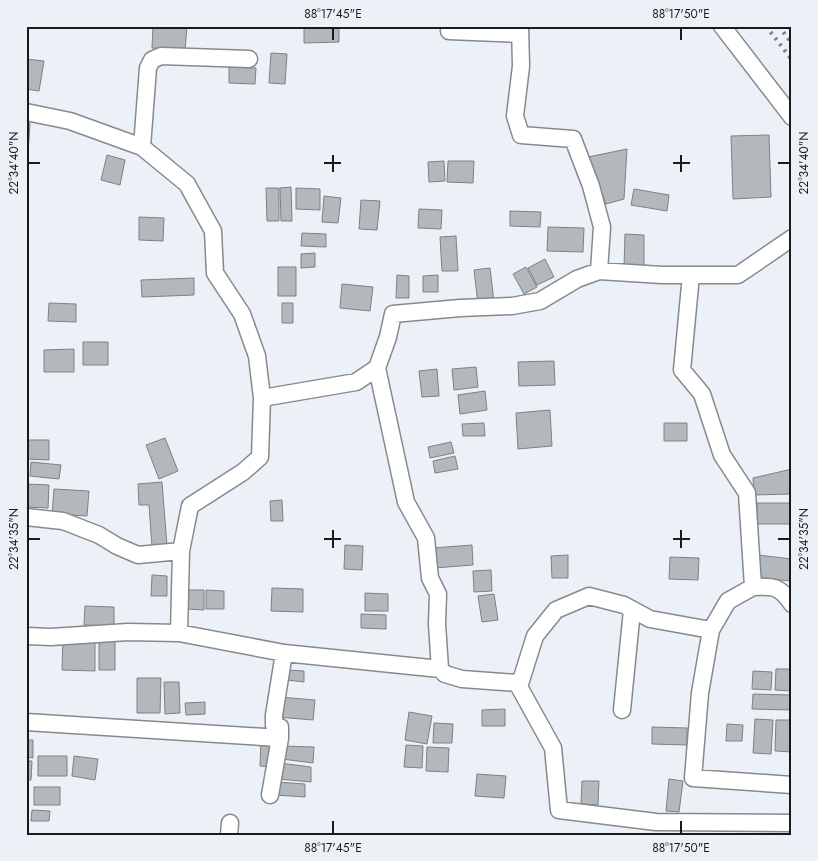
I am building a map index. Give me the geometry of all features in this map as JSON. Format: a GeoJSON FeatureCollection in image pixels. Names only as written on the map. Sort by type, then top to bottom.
{"type":"FeatureCollection","features":[{"type":"Feature","properties":{"kind":"street"},"geometry":{"type":"LineString","coordinates":[[722,26],[792,117]]}},
{"type":"Feature","properties":{"kind":"street"},"geometry":{"type":"LineString","coordinates":[[449,31],[520,30],[521,66],[515,116],[521,135],[573,139],[591,186],[602,227],[599,271]]}},
{"type":"Feature","properties":{"kind":"street"},"geometry":{"type":"LineString","coordinates":[[142,147],[148,68],[152,60],[161,56],[249,60]]}},
{"type":"Feature","properties":{"kind":"street"},"geometry":{"type":"LineString","coordinates":[[26,112],[70,121],[142,147],[187,184],[213,231],[215,273],[242,314],[257,356],[262,398],[260,457],[243,472],[190,506],[181,551],[179,632]]}},
{"type":"Feature","properties":{"kind":"street"},"geometry":{"type":"LineString","coordinates":[[440,669],[437,624],[438,594],[430,578],[426,538],[406,502],[377,368],[388,337],[393,314],[512,306],[540,301],[577,279],[599,271],[738,275],[792,238]]}},
{"type":"Feature","properties":{"kind":"street"},"geometry":{"type":"LineString","coordinates":[[691,275],[682,370],[702,394],[722,455],[747,494],[752,587]]}},
{"type":"Feature","properties":{"kind":"street"},"geometry":{"type":"LineString","coordinates":[[262,398],[356,382],[377,368]]}},
{"type":"Feature","properties":{"kind":"street"},"geometry":{"type":"LineString","coordinates":[[26,517],[63,520],[99,535],[117,546],[138,555],[181,551]]}},
{"type":"Feature","properties":{"kind":"street"},"geometry":{"type":"LineString","coordinates":[[792,604],[781,591],[767,586],[752,587],[728,601],[711,630],[700,693],[693,778],[792,785]]}},
{"type":"Feature","properties":{"kind":"street"},"geometry":{"type":"LineString","coordinates":[[519,687],[535,636],[556,610],[589,596],[624,605],[650,619],[711,630]]}},
{"type":"Feature","properties":{"kind":"street"},"geometry":{"type":"LineString","coordinates":[[622,710],[632,610]]}},
{"type":"Feature","properties":{"kind":"street"},"geometry":{"type":"LineString","coordinates":[[26,636],[50,637],[128,632],[179,632],[284,653],[440,669],[445,674],[462,678],[517,683],[553,748],[559,810],[656,822],[792,823]]}},
{"type":"Feature","properties":{"kind":"street"},"geometry":{"type":"LineString","coordinates":[[270,795],[280,738],[280,727],[274,725],[274,715],[284,653]]}},
{"type":"Feature","properties":{"kind":"street"},"geometry":{"type":"LineString","coordinates":[[26,722],[280,738]]}},
{"type":"Feature","properties":{"kind":"building"},"geometry":{"type":"Polygon","coordinates":[[[153,26],[187,26],[185,50],[152,48],[153,26]]]}},
{"type":"Feature","properties":{"kind":"building"},"geometry":{"type":"Polygon","coordinates":[[[304,26],[339,26],[339,42],[304,43],[304,26]]]}},
{"type":"Feature","properties":{"kind":"building"},"geometry":{"type":"Polygon","coordinates":[[[271,53],[287,54],[285,84],[269,83],[271,53]]]}},
{"type":"Feature","properties":{"kind":"building"},"geometry":{"type":"Polygon","coordinates":[[[26,59],[44,61],[39,91],[26,89],[26,59]]]}},
{"type":"Feature","properties":{"kind":"building"},"geometry":{"type":"Polygon","coordinates":[[[229,67],[256,68],[255,84],[229,83],[229,67]]]}},
{"type":"Feature","properties":{"kind":"building"},"geometry":{"type":"Polygon","coordinates":[[[26,123],[30,123],[27,168],[26,168],[26,123]]]}},
{"type":"Feature","properties":{"kind":"building"},"geometry":{"type":"Polygon","coordinates":[[[769,135],[771,197],[733,199],[731,136],[769,135]]]}},
{"type":"Feature","properties":{"kind":"building"},"geometry":{"type":"Polygon","coordinates":[[[627,149],[624,199],[606,204],[588,157],[627,149]]]}},
{"type":"Feature","properties":{"kind":"building"},"geometry":{"type":"Polygon","coordinates":[[[107,155],[125,160],[120,185],[101,180],[107,155]]]}},
{"type":"Feature","properties":{"kind":"building"},"geometry":{"type":"Polygon","coordinates":[[[444,161],[445,181],[429,182],[428,162],[444,161]]]}},
{"type":"Feature","properties":{"kind":"building"},"geometry":{"type":"Polygon","coordinates":[[[448,161],[474,161],[473,183],[447,182],[448,161]]]}},
{"type":"Feature","properties":{"kind":"building"},"geometry":{"type":"Polygon","coordinates":[[[291,187],[292,221],[281,221],[280,188],[291,187]]]}},
{"type":"Feature","properties":{"kind":"building"},"geometry":{"type":"Polygon","coordinates":[[[266,188],[279,188],[279,221],[267,221],[266,188]]]}},
{"type":"Feature","properties":{"kind":"building"},"geometry":{"type":"Polygon","coordinates":[[[296,188],[320,189],[320,210],[296,209],[296,188]]]}},
{"type":"Feature","properties":{"kind":"building"},"geometry":{"type":"Polygon","coordinates":[[[634,189],[669,195],[667,211],[631,205],[634,189]]]}},
{"type":"Feature","properties":{"kind":"building"},"geometry":{"type":"Polygon","coordinates":[[[324,196],[341,198],[338,223],[322,222],[324,196]]]}},
{"type":"Feature","properties":{"kind":"building"},"geometry":{"type":"Polygon","coordinates":[[[361,200],[380,201],[377,230],[359,229],[361,200]]]}},
{"type":"Feature","properties":{"kind":"building"},"geometry":{"type":"Polygon","coordinates":[[[419,209],[442,210],[441,229],[418,228],[419,209]]]}},
{"type":"Feature","properties":{"kind":"building"},"geometry":{"type":"Polygon","coordinates":[[[510,211],[541,212],[540,227],[510,226],[510,211]]]}},
{"type":"Feature","properties":{"kind":"building"},"geometry":{"type":"Polygon","coordinates":[[[139,217],[164,218],[163,241],[139,240],[139,217]]]}},
{"type":"Feature","properties":{"kind":"building"},"geometry":{"type":"Polygon","coordinates":[[[548,227],[584,228],[583,252],[547,251],[548,227]]]}},
{"type":"Feature","properties":{"kind":"building"},"geometry":{"type":"Polygon","coordinates":[[[302,233],[326,234],[326,247],[301,246],[302,233]]]}},
{"type":"Feature","properties":{"kind":"building"},"geometry":{"type":"Polygon","coordinates":[[[625,234],[644,235],[644,268],[624,268],[625,234]]]}},
{"type":"Feature","properties":{"kind":"building"},"geometry":{"type":"Polygon","coordinates":[[[456,236],[458,271],[442,271],[440,237],[456,236]]]}},
{"type":"Feature","properties":{"kind":"building"},"geometry":{"type":"Polygon","coordinates":[[[315,253],[315,267],[301,268],[301,254],[315,253]]]}},
{"type":"Feature","properties":{"kind":"building"},"geometry":{"type":"Polygon","coordinates":[[[545,259],[554,277],[537,285],[528,268],[545,259]]]}},
{"type":"Feature","properties":{"kind":"building"},"geometry":{"type":"Polygon","coordinates":[[[278,267],[296,267],[296,296],[278,296],[278,267]]]}},
{"type":"Feature","properties":{"kind":"building"},"geometry":{"type":"Polygon","coordinates":[[[526,267],[537,287],[524,294],[513,274],[526,267]]]}},
{"type":"Feature","properties":{"kind":"building"},"geometry":{"type":"Polygon","coordinates":[[[490,268],[494,302],[478,304],[474,270],[490,268]]]}},
{"type":"Feature","properties":{"kind":"building"},"geometry":{"type":"Polygon","coordinates":[[[397,275],[409,276],[409,298],[396,298],[397,275]]]}},
{"type":"Feature","properties":{"kind":"building"},"geometry":{"type":"Polygon","coordinates":[[[438,275],[438,292],[423,292],[423,276],[438,275]]]}},
{"type":"Feature","properties":{"kind":"building"},"geometry":{"type":"Polygon","coordinates":[[[194,278],[194,295],[142,297],[141,280],[194,278]]]}},
{"type":"Feature","properties":{"kind":"building"},"geometry":{"type":"Polygon","coordinates":[[[342,284],[373,287],[370,311],[340,308],[342,284]]]}},
{"type":"Feature","properties":{"kind":"building"},"geometry":{"type":"Polygon","coordinates":[[[49,303],[76,304],[76,322],[48,321],[49,303]]]}},
{"type":"Feature","properties":{"kind":"building"},"geometry":{"type":"Polygon","coordinates":[[[282,303],[293,303],[293,323],[282,323],[282,303]]]}},
{"type":"Feature","properties":{"kind":"building"},"geometry":{"type":"Polygon","coordinates":[[[83,342],[108,342],[108,365],[83,365],[83,342]]]}},
{"type":"Feature","properties":{"kind":"building"},"geometry":{"type":"Polygon","coordinates":[[[74,349],[74,372],[44,372],[44,350],[74,349]]]}},
{"type":"Feature","properties":{"kind":"building"},"geometry":{"type":"Polygon","coordinates":[[[554,361],[555,385],[519,386],[518,362],[554,361]]]}},
{"type":"Feature","properties":{"kind":"building"},"geometry":{"type":"Polygon","coordinates":[[[476,367],[478,387],[454,390],[452,369],[476,367]]]}},
{"type":"Feature","properties":{"kind":"building"},"geometry":{"type":"Polygon","coordinates":[[[437,369],[439,396],[422,397],[419,371],[437,369]]]}},
{"type":"Feature","properties":{"kind":"building"},"geometry":{"type":"Polygon","coordinates":[[[485,391],[487,410],[460,414],[458,395],[485,391]]]}},
{"type":"Feature","properties":{"kind":"building"},"geometry":{"type":"Polygon","coordinates":[[[550,410],[552,446],[518,449],[516,413],[550,410]]]}},
{"type":"Feature","properties":{"kind":"building"},"geometry":{"type":"Polygon","coordinates":[[[484,423],[485,436],[463,436],[462,424],[484,423]]]}},
{"type":"Feature","properties":{"kind":"building"},"geometry":{"type":"Polygon","coordinates":[[[664,423],[687,423],[687,441],[664,441],[664,423]]]}},
{"type":"Feature","properties":{"kind":"building"},"geometry":{"type":"Polygon","coordinates":[[[165,438],[178,471],[159,479],[146,445],[165,438]]]}},
{"type":"Feature","properties":{"kind":"building"},"geometry":{"type":"Polygon","coordinates":[[[26,440],[49,440],[49,460],[26,459],[26,440]]]}},
{"type":"Feature","properties":{"kind":"building"},"geometry":{"type":"Polygon","coordinates":[[[451,442],[454,453],[430,458],[428,447],[451,442]]]}},
{"type":"Feature","properties":{"kind":"building"},"geometry":{"type":"Polygon","coordinates":[[[455,456],[458,469],[435,473],[433,461],[455,456]]]}},
{"type":"Feature","properties":{"kind":"building"},"geometry":{"type":"Polygon","coordinates":[[[31,462],[61,465],[59,479],[30,476],[31,462]]]}},
{"type":"Feature","properties":{"kind":"building"},"geometry":{"type":"Polygon","coordinates":[[[792,469],[792,494],[754,495],[753,478],[792,469]]]}},
{"type":"Feature","properties":{"kind":"building"},"geometry":{"type":"Polygon","coordinates":[[[162,482],[167,546],[152,547],[149,505],[139,505],[138,484],[162,482]]]}},
{"type":"Feature","properties":{"kind":"building"},"geometry":{"type":"Polygon","coordinates":[[[26,484],[49,485],[48,508],[26,507],[26,484]]]}},
{"type":"Feature","properties":{"kind":"building"},"geometry":{"type":"Polygon","coordinates":[[[54,489],[89,491],[87,516],[52,514],[54,489]]]}},
{"type":"Feature","properties":{"kind":"building"},"geometry":{"type":"Polygon","coordinates":[[[282,500],[283,521],[271,521],[270,501],[282,500]]]}},
{"type":"Feature","properties":{"kind":"building"},"geometry":{"type":"Polygon","coordinates":[[[757,503],[791,503],[791,524],[757,524],[757,503]]]}},
{"type":"Feature","properties":{"kind":"building"},"geometry":{"type":"Polygon","coordinates":[[[345,545],[363,546],[362,570],[344,569],[345,545]]]}},
{"type":"Feature","properties":{"kind":"building"},"geometry":{"type":"Polygon","coordinates":[[[472,545],[473,565],[434,568],[433,548],[472,545]]]}},
{"type":"Feature","properties":{"kind":"building"},"geometry":{"type":"Polygon","coordinates":[[[568,555],[568,578],[552,578],[551,556],[568,555]]]}},
{"type":"Feature","properties":{"kind":"building"},"geometry":{"type":"Polygon","coordinates":[[[758,555],[792,559],[790,581],[755,577],[758,555]]]}},
{"type":"Feature","properties":{"kind":"building"},"geometry":{"type":"Polygon","coordinates":[[[670,557],[699,558],[698,580],[669,579],[670,557]]]}},
{"type":"Feature","properties":{"kind":"building"},"geometry":{"type":"Polygon","coordinates":[[[491,570],[492,591],[474,592],[473,571],[491,570]]]}},
{"type":"Feature","properties":{"kind":"building"},"geometry":{"type":"Polygon","coordinates":[[[152,575],[167,576],[167,596],[151,596],[152,575]]]}},
{"type":"Feature","properties":{"kind":"building"},"geometry":{"type":"Polygon","coordinates":[[[272,588],[303,589],[303,612],[271,611],[272,588]]]}},
{"type":"Feature","properties":{"kind":"building"},"geometry":{"type":"Polygon","coordinates":[[[187,590],[204,590],[204,610],[186,609],[187,590]]]}},
{"type":"Feature","properties":{"kind":"building"},"geometry":{"type":"Polygon","coordinates":[[[206,590],[224,591],[224,609],[206,609],[206,590]]]}},
{"type":"Feature","properties":{"kind":"building"},"geometry":{"type":"Polygon","coordinates":[[[365,593],[388,594],[388,611],[365,611],[365,593]]]}},
{"type":"Feature","properties":{"kind":"building"},"geometry":{"type":"Polygon","coordinates":[[[494,594],[498,620],[482,622],[478,596],[494,594]]]}},
{"type":"Feature","properties":{"kind":"building"},"geometry":{"type":"Polygon","coordinates":[[[85,606],[114,607],[114,626],[84,625],[85,606]]]}},
{"type":"Feature","properties":{"kind":"building"},"geometry":{"type":"Polygon","coordinates":[[[361,614],[386,615],[386,629],[361,628],[361,614]]]}},
{"type":"Feature","properties":{"kind":"building"},"geometry":{"type":"Polygon","coordinates":[[[63,637],[95,638],[95,671],[62,670],[63,637]]]}},
{"type":"Feature","properties":{"kind":"building"},"geometry":{"type":"Polygon","coordinates":[[[99,640],[115,640],[115,670],[99,670],[99,640]]]}},
{"type":"Feature","properties":{"kind":"building"},"geometry":{"type":"Polygon","coordinates":[[[776,669],[792,669],[792,691],[775,690],[776,669]]]}},
{"type":"Feature","properties":{"kind":"building"},"geometry":{"type":"Polygon","coordinates":[[[288,670],[304,671],[304,682],[287,680],[288,670]]]}},
{"type":"Feature","properties":{"kind":"building"},"geometry":{"type":"Polygon","coordinates":[[[753,671],[772,672],[771,690],[752,689],[753,671]]]}},
{"type":"Feature","properties":{"kind":"building"},"geometry":{"type":"Polygon","coordinates":[[[137,678],[161,678],[160,713],[137,713],[137,678]]]}},
{"type":"Feature","properties":{"kind":"building"},"geometry":{"type":"Polygon","coordinates":[[[164,682],[179,682],[180,713],[165,714],[164,682]]]}},
{"type":"Feature","properties":{"kind":"building"},"geometry":{"type":"Polygon","coordinates":[[[753,694],[791,695],[790,710],[752,709],[753,694]]]}},
{"type":"Feature","properties":{"kind":"building"},"geometry":{"type":"Polygon","coordinates":[[[279,697],[315,700],[313,720],[277,717],[279,697]]]}},
{"type":"Feature","properties":{"kind":"building"},"geometry":{"type":"Polygon","coordinates":[[[205,702],[205,714],[186,715],[185,703],[205,702]]]}},
{"type":"Feature","properties":{"kind":"building"},"geometry":{"type":"Polygon","coordinates":[[[505,709],[505,726],[482,726],[482,710],[505,709]]]}},
{"type":"Feature","properties":{"kind":"building"},"geometry":{"type":"Polygon","coordinates":[[[409,712],[432,716],[427,744],[405,740],[409,712]]]}},
{"type":"Feature","properties":{"kind":"building"},"geometry":{"type":"Polygon","coordinates":[[[755,719],[773,720],[771,754],[753,753],[755,719]]]}},
{"type":"Feature","properties":{"kind":"building"},"geometry":{"type":"Polygon","coordinates":[[[776,720],[792,720],[792,752],[775,751],[776,720]]]}},
{"type":"Feature","properties":{"kind":"building"},"geometry":{"type":"Polygon","coordinates":[[[434,723],[453,724],[452,743],[433,743],[434,723]]]}},
{"type":"Feature","properties":{"kind":"building"},"geometry":{"type":"Polygon","coordinates":[[[727,724],[743,725],[742,741],[726,741],[727,724]]]}},
{"type":"Feature","properties":{"kind":"building"},"geometry":{"type":"Polygon","coordinates":[[[652,727],[687,728],[687,745],[652,744],[652,727]]]}},
{"type":"Feature","properties":{"kind":"building"},"geometry":{"type":"Polygon","coordinates":[[[26,740],[33,740],[33,758],[26,757],[26,740]]]}},
{"type":"Feature","properties":{"kind":"building"},"geometry":{"type":"Polygon","coordinates":[[[261,741],[274,742],[271,767],[260,766],[261,741]]]}},
{"type":"Feature","properties":{"kind":"building"},"geometry":{"type":"Polygon","coordinates":[[[406,745],[423,746],[422,768],[404,767],[406,745]]]}},
{"type":"Feature","properties":{"kind":"building"},"geometry":{"type":"Polygon","coordinates":[[[282,746],[314,747],[313,763],[282,759],[282,746]]]}},
{"type":"Feature","properties":{"kind":"building"},"geometry":{"type":"Polygon","coordinates":[[[427,747],[449,748],[448,772],[426,771],[427,747]]]}},
{"type":"Feature","properties":{"kind":"building"},"geometry":{"type":"Polygon","coordinates":[[[38,756],[67,756],[67,776],[38,776],[38,756]]]}},
{"type":"Feature","properties":{"kind":"building"},"geometry":{"type":"Polygon","coordinates":[[[74,756],[98,759],[95,780],[72,776],[74,756]]]}},
{"type":"Feature","properties":{"kind":"building"},"geometry":{"type":"Polygon","coordinates":[[[26,761],[32,761],[31,780],[26,780],[26,761]]]}},
{"type":"Feature","properties":{"kind":"building"},"geometry":{"type":"Polygon","coordinates":[[[279,763],[311,767],[311,782],[278,779],[279,763]]]}},
{"type":"Feature","properties":{"kind":"building"},"geometry":{"type":"Polygon","coordinates":[[[477,774],[506,776],[504,798],[475,796],[477,774]]]}},
{"type":"Feature","properties":{"kind":"building"},"geometry":{"type":"Polygon","coordinates":[[[669,779],[683,781],[679,812],[666,811],[669,779]]]}},
{"type":"Feature","properties":{"kind":"building"},"geometry":{"type":"Polygon","coordinates":[[[582,781],[599,781],[598,805],[581,804],[582,781]]]}},
{"type":"Feature","properties":{"kind":"building"},"geometry":{"type":"Polygon","coordinates":[[[277,782],[305,784],[305,797],[275,795],[277,782]]]}},
{"type":"Feature","properties":{"kind":"building"},"geometry":{"type":"Polygon","coordinates":[[[34,787],[60,787],[60,805],[34,805],[34,787]]]}},
{"type":"Feature","properties":{"kind":"building"},"geometry":{"type":"Polygon","coordinates":[[[32,810],[50,811],[49,821],[31,821],[32,810]]]}},
{"type":"Feature","properties":{"kind":"railway"},"geometry":{"type":"LineString","coordinates":[[766,26],[792,60]]}},
{"type":"Feature","properties":{"kind":"railway"},"geometry":{"type":"LineString","coordinates":[[779,26],[792,44]]}}]}
